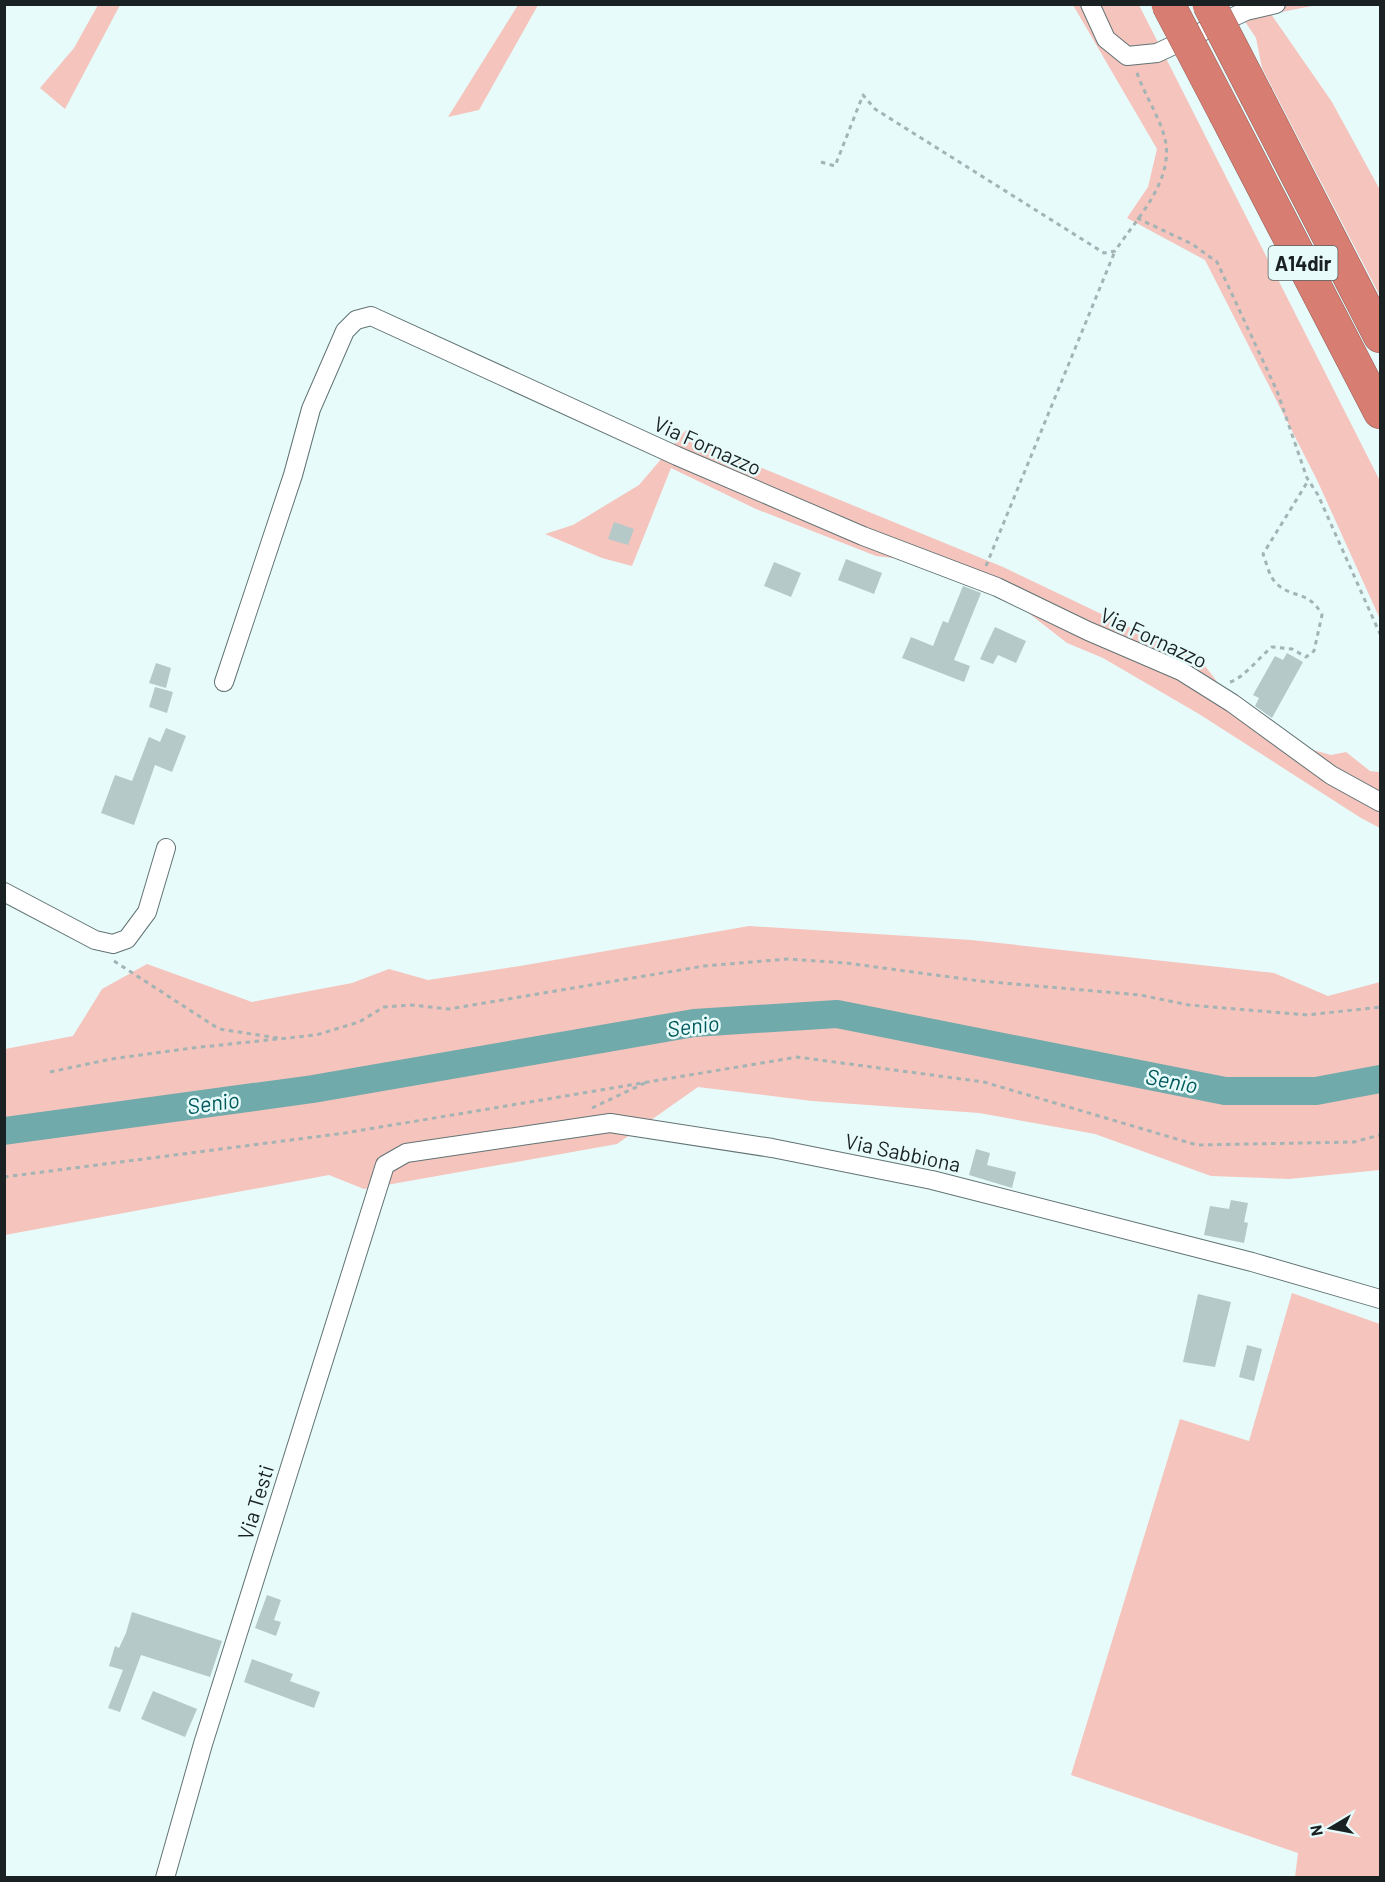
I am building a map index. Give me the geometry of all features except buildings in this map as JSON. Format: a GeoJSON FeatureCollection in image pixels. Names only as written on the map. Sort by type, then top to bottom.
{"type":"FeatureCollection","features":[{"type":"Feature","properties":{"kind":"highway","name":"A14dir"},"geometry":{"type":"LineString","coordinates":[[1168,4],[1380,412]]}},
{"type":"Feature","properties":{"kind":"highway","name":"A14dir"},"geometry":{"type":"LineString","coordinates":[[1209,4],[1380,336]]}},
{"type":"Feature","properties":{"kind":"street"},"geometry":{"type":"LineString","coordinates":[[1090,4],[1106,39],[1127,56],[1157,53],[1246,12],[1276,4]]}},
{"type":"Feature","properties":{"kind":"street","name":"Via Fornazzo"},"geometry":{"type":"LineString","coordinates":[[224,682],[293,475],[310,409],[345,331],[356,320],[371,316],[677,456],[863,536],[986,583],[1181,671],[1232,703],[1331,775],[1380,802]]}},
{"type":"Feature","properties":{"kind":"street"},"geometry":{"type":"LineString","coordinates":[[4,892],[95,940],[113,944],[127,939],[147,912],[166,848]]}},
{"type":"Feature","properties":{"kind":"street","name":"Via Sabbiona"},"geometry":{"type":"LineString","coordinates":[[406,1153],[610,1123],[772,1148],[932,1180],[1252,1262],[1380,1299]]}},
{"type":"Feature","properties":{"kind":"street","name":"Via Testi"},"geometry":{"type":"LineString","coordinates":[[165,1878],[206,1732],[385,1165],[406,1153]]}},
{"type":"Feature","properties":{"kind":"path"},"geometry":{"type":"LineString","coordinates":[[986,583],[986,567],[1114,251],[1157,189],[1167,165],[1165,136],[1135,68],[1140,54]]}},
{"type":"Feature","properties":{"kind":"path"},"geometry":{"type":"LineString","coordinates":[[822,162],[834,166],[863,95],[875,109],[1104,253],[1114,251]]}},
{"type":"Feature","properties":{"kind":"path"},"geometry":{"type":"LineString","coordinates":[[1137,218],[1192,244],[1216,262],[1277,391],[1308,481],[1318,495],[1380,634]]}},
{"type":"Feature","properties":{"kind":"path"},"geometry":{"type":"LineString","coordinates":[[1220,678],[1229,682],[1239,680],[1253,662],[1272,647],[1292,649],[1306,657],[1314,651],[1322,615],[1316,602],[1277,585],[1270,575],[1263,554],[1308,481]]}},
{"type":"Feature","properties":{"kind":"path"},"geometry":{"type":"LineString","coordinates":[[95,940],[106,955],[219,1029],[286,1038]]}},
{"type":"Feature","properties":{"kind":"path"},"geometry":{"type":"LineString","coordinates":[[50,1072],[111,1059],[316,1035],[359,1022],[384,1007],[411,1005],[449,1009],[704,966],[788,959],[846,963],[980,981],[1140,995],[1189,1005],[1308,1015],[1380,1007]]}},
{"type":"Feature","properties":{"kind":"path"},"geometry":{"type":"LineString","coordinates":[[4,1177],[345,1133],[797,1057],[984,1082],[1197,1145],[1354,1142],[1380,1136]]}},
{"type":"Feature","properties":{"kind":"shaded area"},"geometry":{"type":"Polygon","coordinates":[[[98,5],[120,5],[65,109],[40,88],[74,48],[98,5]]]}},
{"type":"Feature","properties":{"kind":"shaded area"},"geometry":{"type":"Polygon","coordinates":[[[518,5],[538,5],[479,110],[448,117],[518,5]]]}},
{"type":"Feature","properties":{"kind":"shaded area"},"geometry":{"type":"Polygon","coordinates":[[[1073,5],[1139,5],[1380,481],[1380,619],[1317,480],[1205,260],[1127,218],[1148,187],[1157,149],[1073,5]]]}},
{"type":"Feature","properties":{"kind":"shaded area"},"geometry":{"type":"Polygon","coordinates":[[[1234,5],[1317,5],[1271,14],[1332,102],[1380,190],[1380,296],[1262,68],[1256,38],[1234,5]]]}},
{"type":"Feature","properties":{"kind":"shaded area"},"geometry":{"type":"Polygon","coordinates":[[[686,430],[694,440],[1003,567],[1202,662],[1257,734],[1331,755],[1346,752],[1370,771],[1380,772],[1380,828],[1199,714],[1103,658],[1067,643],[971,568],[876,556],[756,509],[671,468],[632,566],[602,558],[545,534],[573,525],[639,485],[686,430]]]}},
{"type":"Feature","properties":{"kind":"shaded area"},"geometry":{"type":"Polygon","coordinates":[[[749,926],[971,940],[1274,973],[1328,996],[1380,982],[1380,1170],[1289,1179],[1211,1176],[1095,1134],[979,1113],[812,1101],[698,1087],[617,1144],[364,1189],[329,1175],[5,1235],[5,1049],[73,1036],[102,989],[147,964],[252,1002],[352,983],[389,969],[428,980],[749,926]]]}},
{"type":"Feature","properties":{"kind":"shaded area"},"geometry":{"type":"Polygon","coordinates":[[[1292,1293],[1380,1324],[1380,1877],[1295,1877],[1298,1853],[1071,1775],[1180,1419],[1249,1441],[1292,1293]]]}},
{"type":"Feature","properties":{"kind":"waterway","name":"Senio"},"geometry":{"type":"LineString","coordinates":[[4,1131],[313,1089],[694,1023],[837,1014],[1225,1091],[1316,1091],[1380,1079]]}}]}
